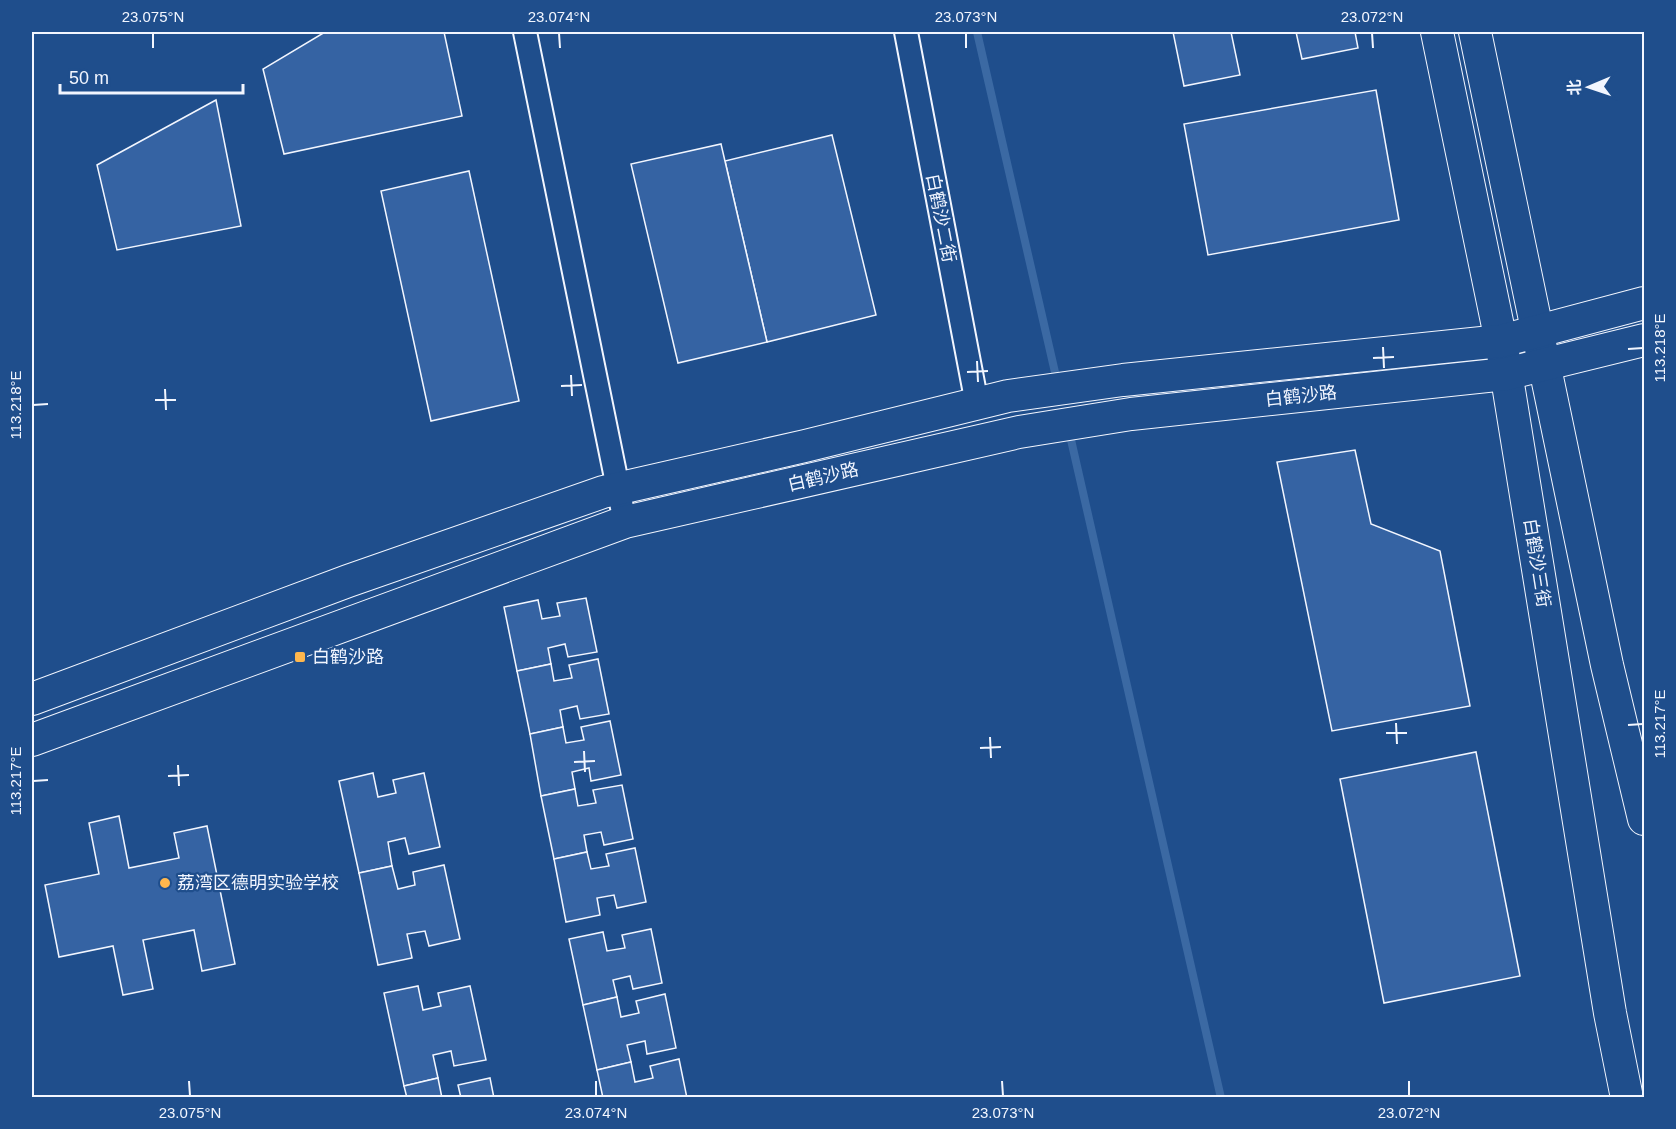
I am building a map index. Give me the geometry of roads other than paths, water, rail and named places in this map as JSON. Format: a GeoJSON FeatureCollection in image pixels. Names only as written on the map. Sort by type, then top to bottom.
{"type":"FeatureCollection","features":[{"type":"Feature","properties":{"kind":"street"},"geometry":{"type":"LineString","coordinates":[[525,32],[625,522]]}},
{"type":"Feature","properties":{"kind":"street","name":"白鹤沙二街"},"geometry":{"type":"LineString","coordinates":[[906,32],[977,404]]}},
{"type":"Feature","properties":{"kind":"street","name":"白鹤沙三街"},"geometry":{"type":"LineString","coordinates":[[1437,32],[1501,340],[1610,1012],[1627,1098]]}},
{"type":"Feature","properties":{"kind":"street"},"geometry":{"type":"LineString","coordinates":[[1475,32],[1607,665],[1644,819]]}},
{"type":"Feature","properties":{"kind":"street","name":"白鹤沙路"},"geometry":{"type":"LineString","coordinates":[[32,699],[348,581],[618,489],[1008,396],[1123,380],[1501,340],[1644,303]]}},
{"type":"Feature","properties":{"kind":"street","name":"白鹤沙路"},"geometry":{"type":"LineString","coordinates":[[32,740],[625,522],[1019,432],[1131,414],[1506,374],[1644,340]]}},
{"type":"Feature","properties":{"kind":"waterway"},"geometry":{"type":"LineString","coordinates":[[977,32],[1057,381]]}},
{"type":"Feature","properties":{"kind":"waterway"},"geometry":{"type":"LineString","coordinates":[[1069,431],[1221,1098]]}},
{"type":"Feature","properties":{"kind":"place","name":"白鹤沙路"},"geometry":{"type":"Point","coordinates":[300,657]}},
{"type":"Feature","properties":{"kind":"place","name":"荔湾区德明实验学校"},"geometry":{"type":"Point","coordinates":[165,883]}}]}
